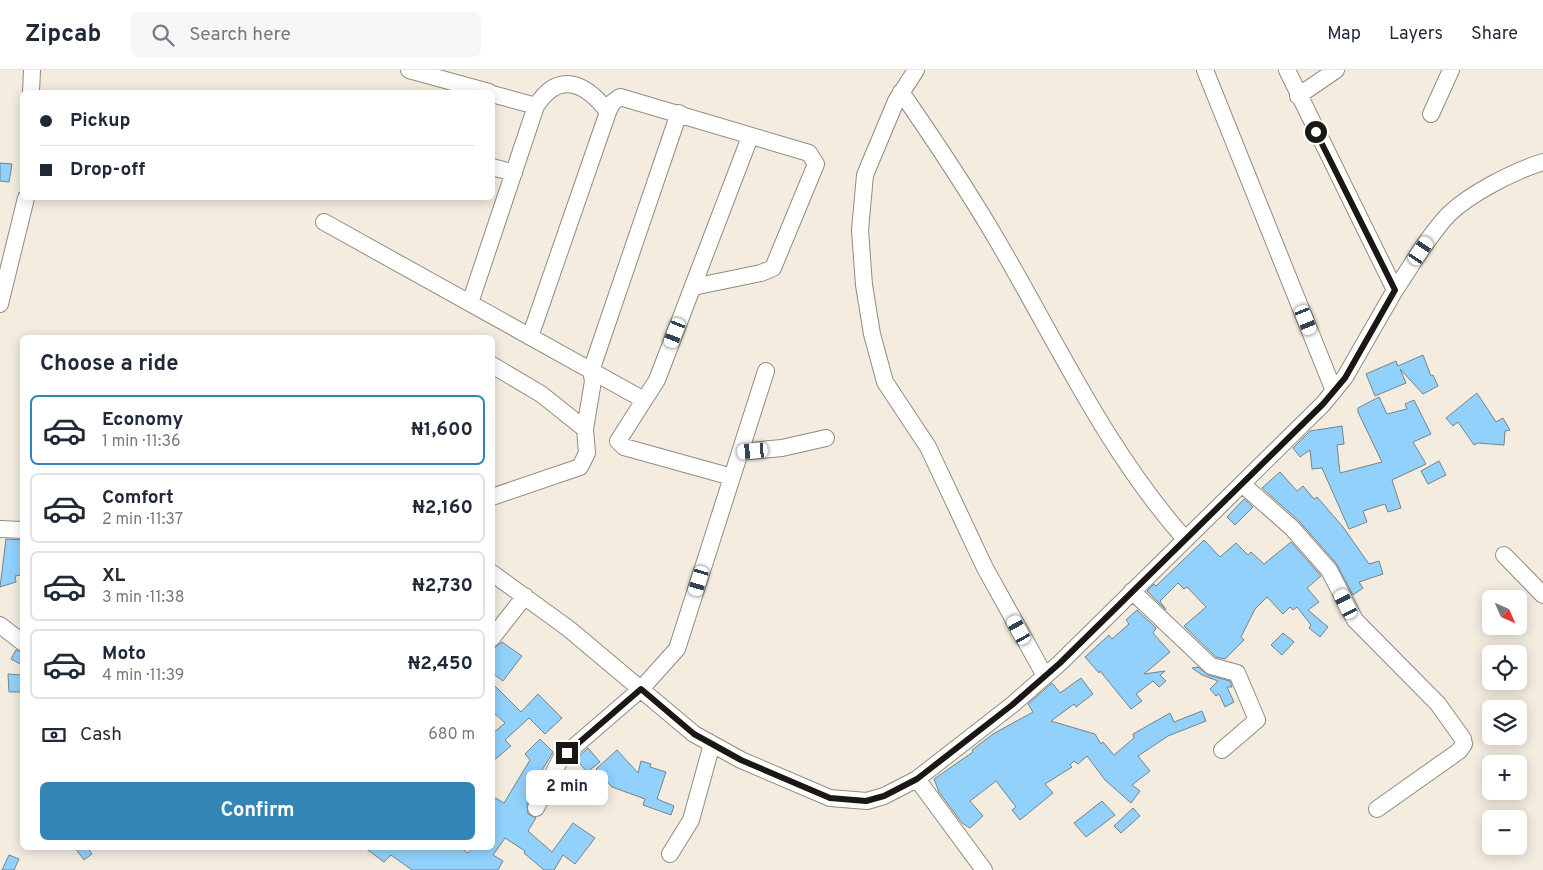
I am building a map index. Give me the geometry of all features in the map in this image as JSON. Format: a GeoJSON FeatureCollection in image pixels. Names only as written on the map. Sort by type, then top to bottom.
{"type":"FeatureCollection","features":[{"type":"Feature","properties":{"kind":"street"},"geometry":{"type":"LineString","coordinates":[[31,90],[32,70]]}},
{"type":"Feature","properties":{"kind":"street"},"geometry":{"type":"LineString","coordinates":[[409,70],[482,90]]}},
{"type":"Feature","properties":{"kind":"street"},"geometry":{"type":"LineString","coordinates":[[916,70],[901,92],[865,175],[860,230],[864,285],[877,358],[885,382],[940,469],[985,568],[1045,676]]}},
{"type":"Feature","properties":{"kind":"street"},"geometry":{"type":"LineString","coordinates":[[1205,70],[1334,391]]}},
{"type":"Feature","properties":{"kind":"street"},"geometry":{"type":"LineString","coordinates":[[1287,70],[1298,96],[1395,290]]}},
{"type":"Feature","properties":{"kind":"street"},"geometry":{"type":"LineString","coordinates":[[1298,96],[1336,70]]}},
{"type":"Feature","properties":{"kind":"street"},"geometry":{"type":"LineString","coordinates":[[1431,114],[1451,70]]}},
{"type":"Feature","properties":{"kind":"street"},"geometry":{"type":"LineString","coordinates":[[470,303],[536,106],[543,94],[554,85],[565,81],[579,83],[592,93],[608,112]]}},
{"type":"Feature","properties":{"kind":"street"},"geometry":{"type":"LineString","coordinates":[[901,92],[994,234],[1113,445],[1158,510],[1185,539]]}},
{"type":"Feature","properties":{"kind":"street"},"geometry":{"type":"LineString","coordinates":[[495,95],[536,106]]}},
{"type":"Feature","properties":{"kind":"street"},"geometry":{"type":"LineString","coordinates":[[530,337],[608,112],[615,99],[625,97],[750,137],[809,153],[816,164],[773,268],[761,273],[693,286]]}},
{"type":"Feature","properties":{"kind":"street"},"geometry":{"type":"LineString","coordinates":[[495,496],[580,467],[587,453],[585,429],[593,381],[591,371],[679,113]]}},
{"type":"Feature","properties":{"kind":"street"},"geometry":{"type":"LineString","coordinates":[[732,477],[620,444],[619,437],[657,380],[750,137]]}},
{"type":"Feature","properties":{"kind":"street"},"geometry":{"type":"LineString","coordinates":[[495,575],[525,596],[694,734],[741,760],[830,798],[866,801],[884,796],[917,779],[1012,705],[1045,676],[1242,484],[1334,391],[1345,378],[1395,290],[1430,238],[1449,215],[1465,200],[1528,166],[1543,162]]}},
{"type":"Feature","properties":{"kind":"street"},"geometry":{"type":"LineString","coordinates":[[495,168],[514,173]]}},
{"type":"Feature","properties":{"kind":"street"},"geometry":{"type":"LineString","coordinates":[[0,304],[26,200]]}},
{"type":"Feature","properties":{"kind":"street"},"geometry":{"type":"LineString","coordinates":[[324,222],[644,400]]}},
{"type":"Feature","properties":{"kind":"street"},"geometry":{"type":"LineString","coordinates":[[495,367],[541,394],[585,429]]}},
{"type":"Feature","properties":{"kind":"street"},"geometry":{"type":"LineString","coordinates":[[536,808],[561,758],[641,689],[672,657],[680,641],[766,371]]}},
{"type":"Feature","properties":{"kind":"street"},"geometry":{"type":"LineString","coordinates":[[740,452],[782,448],[826,438]]}},
{"type":"Feature","properties":{"kind":"street"},"geometry":{"type":"LineString","coordinates":[[1242,484],[1292,528],[1329,570],[1355,620],[1438,704],[1463,739],[1464,744],[1459,751],[1377,809]]}},
{"type":"Feature","properties":{"kind":"street"},"geometry":{"type":"LineString","coordinates":[[0,529],[20,530]]}},
{"type":"Feature","properties":{"kind":"street"},"geometry":{"type":"LineString","coordinates":[[1504,556],[1543,596]]}},
{"type":"Feature","properties":{"kind":"street"},"geometry":{"type":"LineString","coordinates":[[1132,591],[1211,666],[1237,673],[1257,720],[1222,750]]}},
{"type":"Feature","properties":{"kind":"street"},"geometry":{"type":"LineString","coordinates":[[495,634],[525,596]]}},
{"type":"Feature","properties":{"kind":"street"},"geometry":{"type":"LineString","coordinates":[[0,625],[20,640]]}},
{"type":"Feature","properties":{"kind":"street"},"geometry":{"type":"LineString","coordinates":[[670,854],[691,820],[712,744]]}},
{"type":"Feature","properties":{"kind":"street"},"geometry":{"type":"LineString","coordinates":[[917,779],[984,870]]}},
{"type":"Feature","properties":{"kind":"building"},"geometry":{"type":"Polygon","coordinates":[[[0,163],[12,164],[9,182],[0,181],[0,163]]]}},
{"type":"Feature","properties":{"kind":"building"},"geometry":{"type":"Polygon","coordinates":[[[1423,355],[1431,376],[1433,375],[1438,386],[1423,394],[1400,369],[1406,383],[1375,396],[1366,374],[1396,361],[1398,366],[1423,355]]]}},
{"type":"Feature","properties":{"kind":"building"},"geometry":{"type":"Polygon","coordinates":[[[1477,393],[1496,422],[1503,418],[1510,430],[1505,431],[1504,445],[1478,443],[1474,445],[1458,422],[1453,426],[1446,418],[1477,393]]]}},
{"type":"Feature","properties":{"kind":"building"},"geometry":{"type":"Polygon","coordinates":[[[1379,397],[1387,414],[1407,409],[1405,404],[1414,400],[1431,434],[1413,442],[1426,464],[1392,480],[1401,508],[1388,512],[1385,504],[1363,511],[1367,522],[1349,529],[1322,468],[1312,469],[1310,450],[1300,457],[1293,448],[1310,431],[1342,426],[1344,444],[1337,445],[1340,473],[1382,462],[1358,412],[1358,408],[1379,397]]]}},
{"type":"Feature","properties":{"kind":"building"},"geometry":{"type":"Polygon","coordinates":[[[1439,461],[1446,475],[1428,484],[1421,471],[1439,461]]]}},
{"type":"Feature","properties":{"kind":"building"},"geometry":{"type":"Polygon","coordinates":[[[1280,472],[1297,491],[1303,486],[1314,499],[1317,497],[1343,527],[1369,564],[1379,561],[1383,574],[1359,582],[1363,588],[1353,595],[1336,563],[1299,521],[1262,488],[1280,472]]]}},
{"type":"Feature","properties":{"kind":"building"},"geometry":{"type":"Polygon","coordinates":[[[1244,499],[1253,507],[1235,525],[1227,517],[1244,499]]]}},
{"type":"Feature","properties":{"kind":"building"},"geometry":{"type":"Polygon","coordinates":[[[6,539],[20,540],[20,575],[15,576],[16,582],[0,587],[6,539]]]}},
{"type":"Feature","properties":{"kind":"building"},"geometry":{"type":"Polygon","coordinates":[[[1204,540],[1220,557],[1236,543],[1248,555],[1251,552],[1264,564],[1291,542],[1321,576],[1307,588],[1319,602],[1308,610],[1328,627],[1320,637],[1309,628],[1311,625],[1297,607],[1293,610],[1290,607],[1283,614],[1267,597],[1255,609],[1241,637],[1244,640],[1225,659],[1216,657],[1184,626],[1206,607],[1187,587],[1184,589],[1178,583],[1160,601],[1166,610],[1147,591],[1154,584],[1156,586],[1204,540]]]}},
{"type":"Feature","properties":{"kind":"building"},"geometry":{"type":"Polygon","coordinates":[[[1137,610],[1156,628],[1153,633],[1170,652],[1144,674],[1165,671],[1160,675],[1166,681],[1159,687],[1153,681],[1136,694],[1142,701],[1131,709],[1100,671],[1099,673],[1085,657],[1109,635],[1112,639],[1129,624],[1126,620],[1137,610]]]}},
{"type":"Feature","properties":{"kind":"building"},"geometry":{"type":"Polygon","coordinates":[[[1283,633],[1294,642],[1282,655],[1271,645],[1283,633]]]}},
{"type":"Feature","properties":{"kind":"building"},"geometry":{"type":"Polygon","coordinates":[[[502,642],[522,656],[503,681],[495,675],[495,648],[502,642]]]}},
{"type":"Feature","properties":{"kind":"building"},"geometry":{"type":"Polygon","coordinates":[[[16,650],[20,651],[20,664],[11,659],[16,650]]]}},
{"type":"Feature","properties":{"kind":"building"},"geometry":{"type":"Polygon","coordinates":[[[1198,667],[1208,675],[1230,681],[1232,687],[1227,687],[1234,702],[1225,707],[1219,694],[1216,696],[1210,689],[1218,681],[1202,675],[1192,668],[1198,667]]]}},
{"type":"Feature","properties":{"kind":"building"},"geometry":{"type":"Polygon","coordinates":[[[8,674],[20,675],[20,692],[9,692],[8,674]]]}},
{"type":"Feature","properties":{"kind":"building"},"geometry":{"type":"Polygon","coordinates":[[[1081,678],[1093,694],[1076,707],[1074,704],[1051,721],[1095,734],[1101,744],[1103,742],[1114,755],[1134,738],[1133,734],[1170,713],[1174,722],[1202,711],[1206,721],[1168,736],[1138,756],[1150,771],[1132,785],[1140,791],[1131,803],[1105,780],[1087,756],[1078,764],[1074,761],[1070,765],[1072,767],[1045,784],[1053,793],[1020,820],[1012,810],[1016,807],[996,781],[970,801],[983,816],[970,828],[962,823],[939,792],[934,779],[973,752],[972,750],[993,734],[1033,712],[1028,704],[1052,683],[1060,693],[1081,678]]]}},
{"type":"Feature","properties":{"kind":"building"},"geometry":{"type":"Polygon","coordinates":[[[495,686],[521,712],[538,694],[562,718],[545,734],[529,718],[505,740],[511,746],[495,759],[495,731],[505,723],[495,714],[495,686]]]}},
{"type":"Feature","properties":{"kind":"building"},"geometry":{"type":"Polygon","coordinates":[[[540,739],[553,752],[538,777],[540,778],[527,804],[528,814],[536,818],[528,831],[552,852],[573,823],[595,838],[575,864],[563,855],[554,870],[544,870],[524,853],[525,851],[505,838],[493,855],[503,861],[498,870],[412,870],[391,855],[384,862],[368,850],[464,850],[468,853],[470,850],[495,850],[495,798],[504,803],[530,760],[525,754],[540,739]]]}},
{"type":"Feature","properties":{"kind":"building"},"geometry":{"type":"Polygon","coordinates":[[[588,748],[600,762],[587,772],[576,759],[588,748]]]}},
{"type":"Feature","properties":{"kind":"building"},"geometry":{"type":"Polygon","coordinates":[[[617,750],[638,773],[641,761],[651,764],[650,767],[666,772],[657,799],[674,806],[671,815],[643,805],[645,799],[612,787],[596,769],[617,750]]]}},
{"type":"Feature","properties":{"kind":"building"},"geometry":{"type":"Polygon","coordinates":[[[1102,801],[1115,815],[1086,837],[1074,823],[1102,801]]]}},
{"type":"Feature","properties":{"kind":"building"},"geometry":{"type":"Polygon","coordinates":[[[1133,808],[1140,816],[1121,833],[1114,826],[1133,808]]]}},
{"type":"Feature","properties":{"kind":"building"},"geometry":{"type":"Polygon","coordinates":[[[76,850],[89,850],[92,854],[84,860],[76,850]]]}},
{"type":"Feature","properties":{"kind":"building"},"geometry":{"type":"Polygon","coordinates":[[[9,855],[19,859],[14,870],[2,870],[9,855]]]}},
{"type":"Feature","properties":{"kind":"route"},"geometry":{"type":"LineString","coordinates":[[567,753],[641,689],[662,709],[694,734],[741,760],[830,798],[866,801],[884,796],[917,779],[949,756],[1012,705],[1060,663],[1323,404],[1345,378],[1395,290],[1316,132]]}}]}
